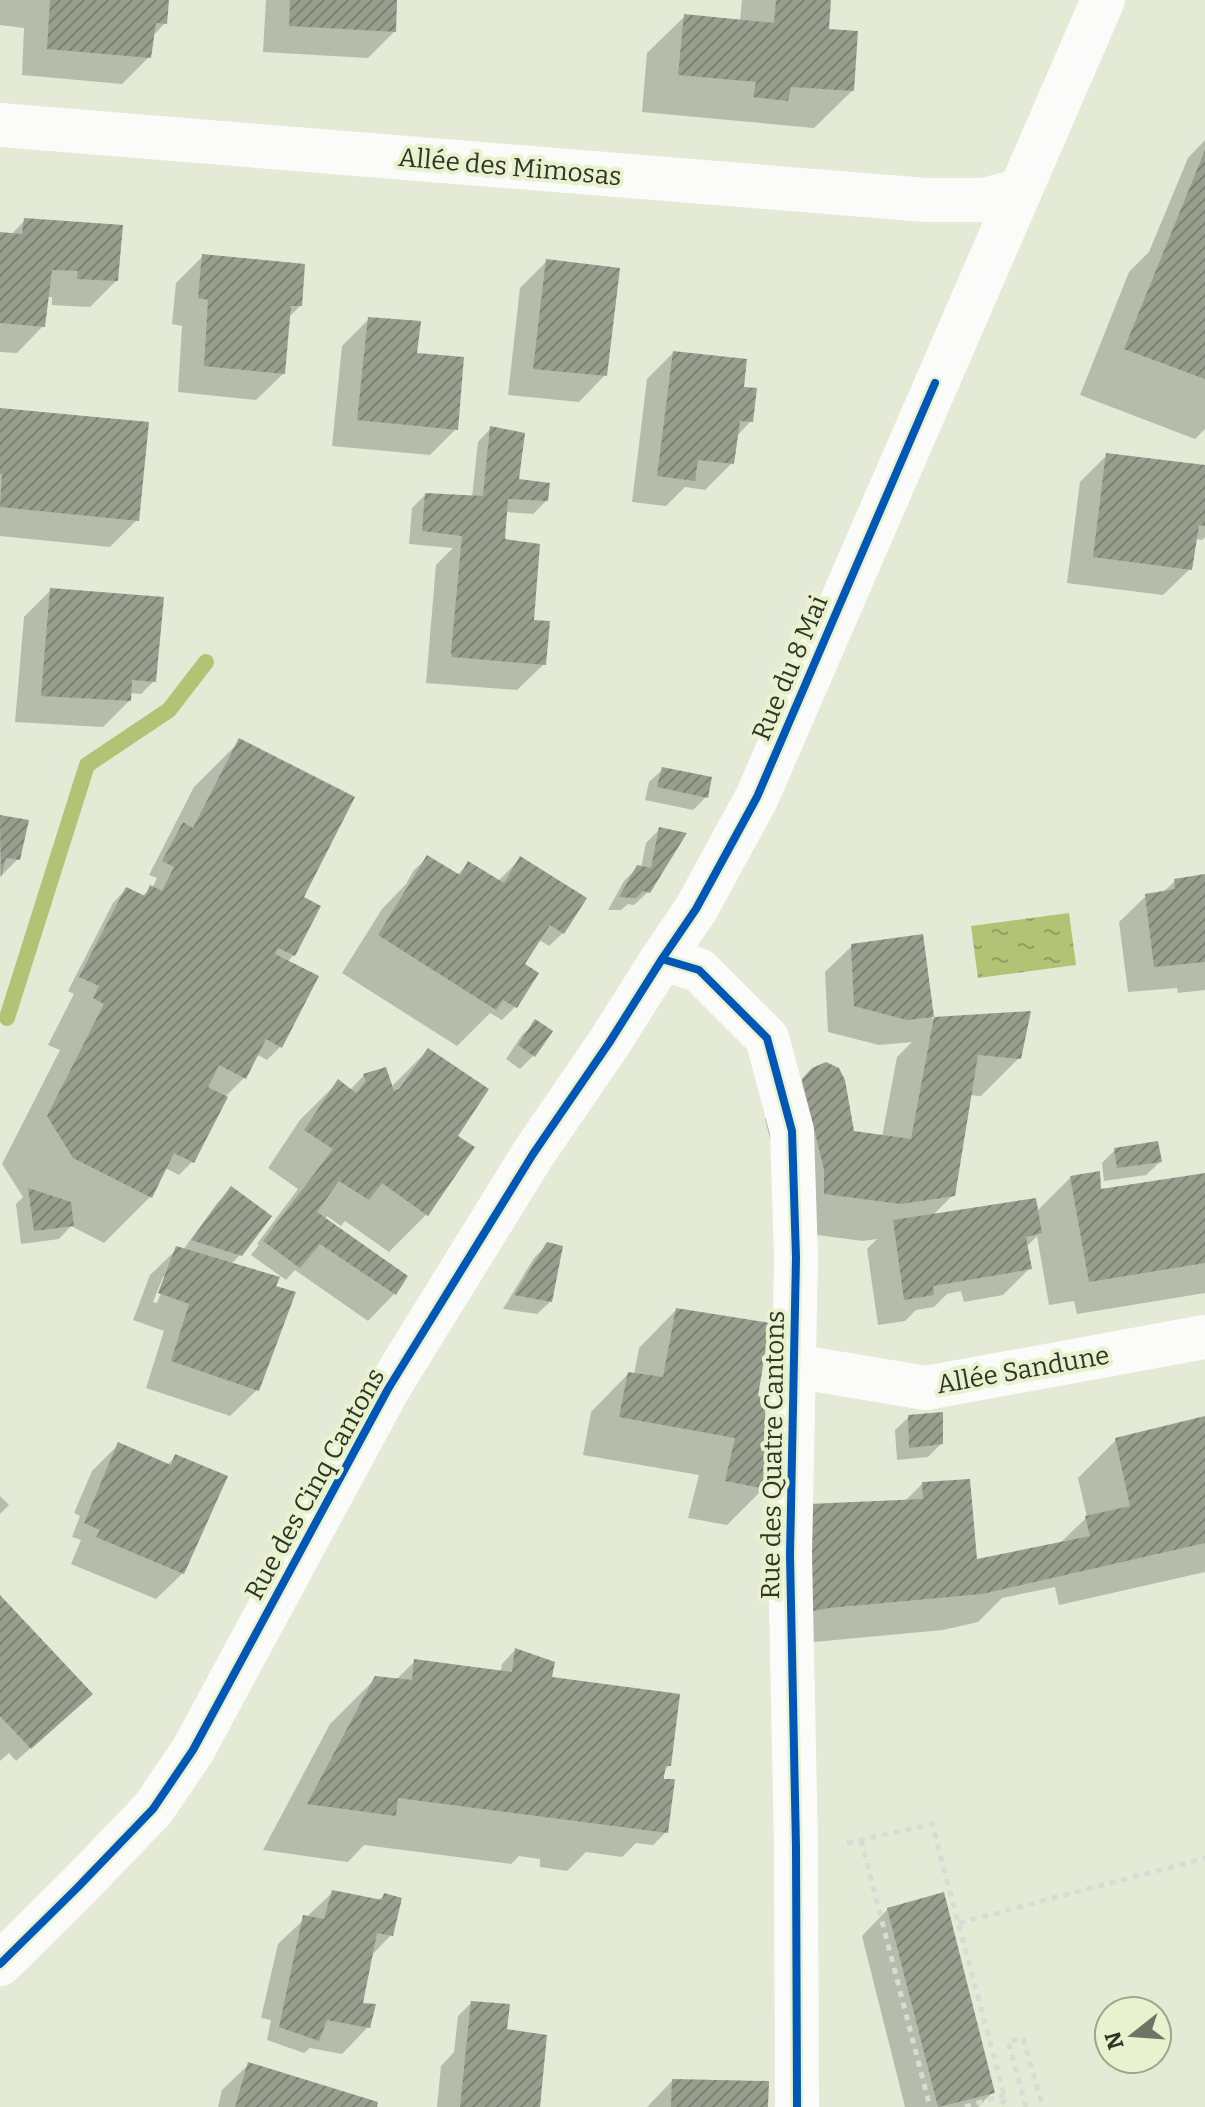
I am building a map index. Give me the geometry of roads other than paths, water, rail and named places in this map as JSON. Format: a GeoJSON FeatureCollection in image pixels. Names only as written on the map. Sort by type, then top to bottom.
{"type":"FeatureCollection","features":[{"type":"Feature","properties":{"kind":"street","name":"Rue du 8 Mai"},"geometry":{"type":"LineString","coordinates":[[662,959],[696,909],[757,797],[1103,0]]}},
{"type":"Feature","properties":{"kind":"street","name":"Allée des Mimosas"},"geometry":{"type":"LineString","coordinates":[[0,125],[926,200],[983,200],[1019,191]]}},
{"type":"Feature","properties":{"kind":"street","name":"Rue des Quatre Cantons"},"geometry":{"type":"LineString","coordinates":[[662,959],[699,970],[767,1038],[792,1131],[796,1258],[790,1555],[797,2107]]}},
{"type":"Feature","properties":{"kind":"street","name":"Rue des Cinq Cantons"},"geometry":{"type":"LineString","coordinates":[[0,1964],[153,1809],[193,1750],[388,1389],[533,1154],[662,959]]}},
{"type":"Feature","properties":{"kind":"street","name":"Allée Sandune"},"geometry":{"type":"LineString","coordinates":[[794,1366],[926,1388],[1205,1337]]}},
{"type":"Feature","properties":{"kind":"water"},"geometry":{"type":"Polygon","coordinates":[[[1069,913],[1076,965],[978,978],[971,926],[1069,913]]]}},
{"type":"Feature","properties":{"kind":"waterway"},"geometry":{"type":"LineString","coordinates":[[7,1018],[87,765],[169,710],[206,662]]}}]}
